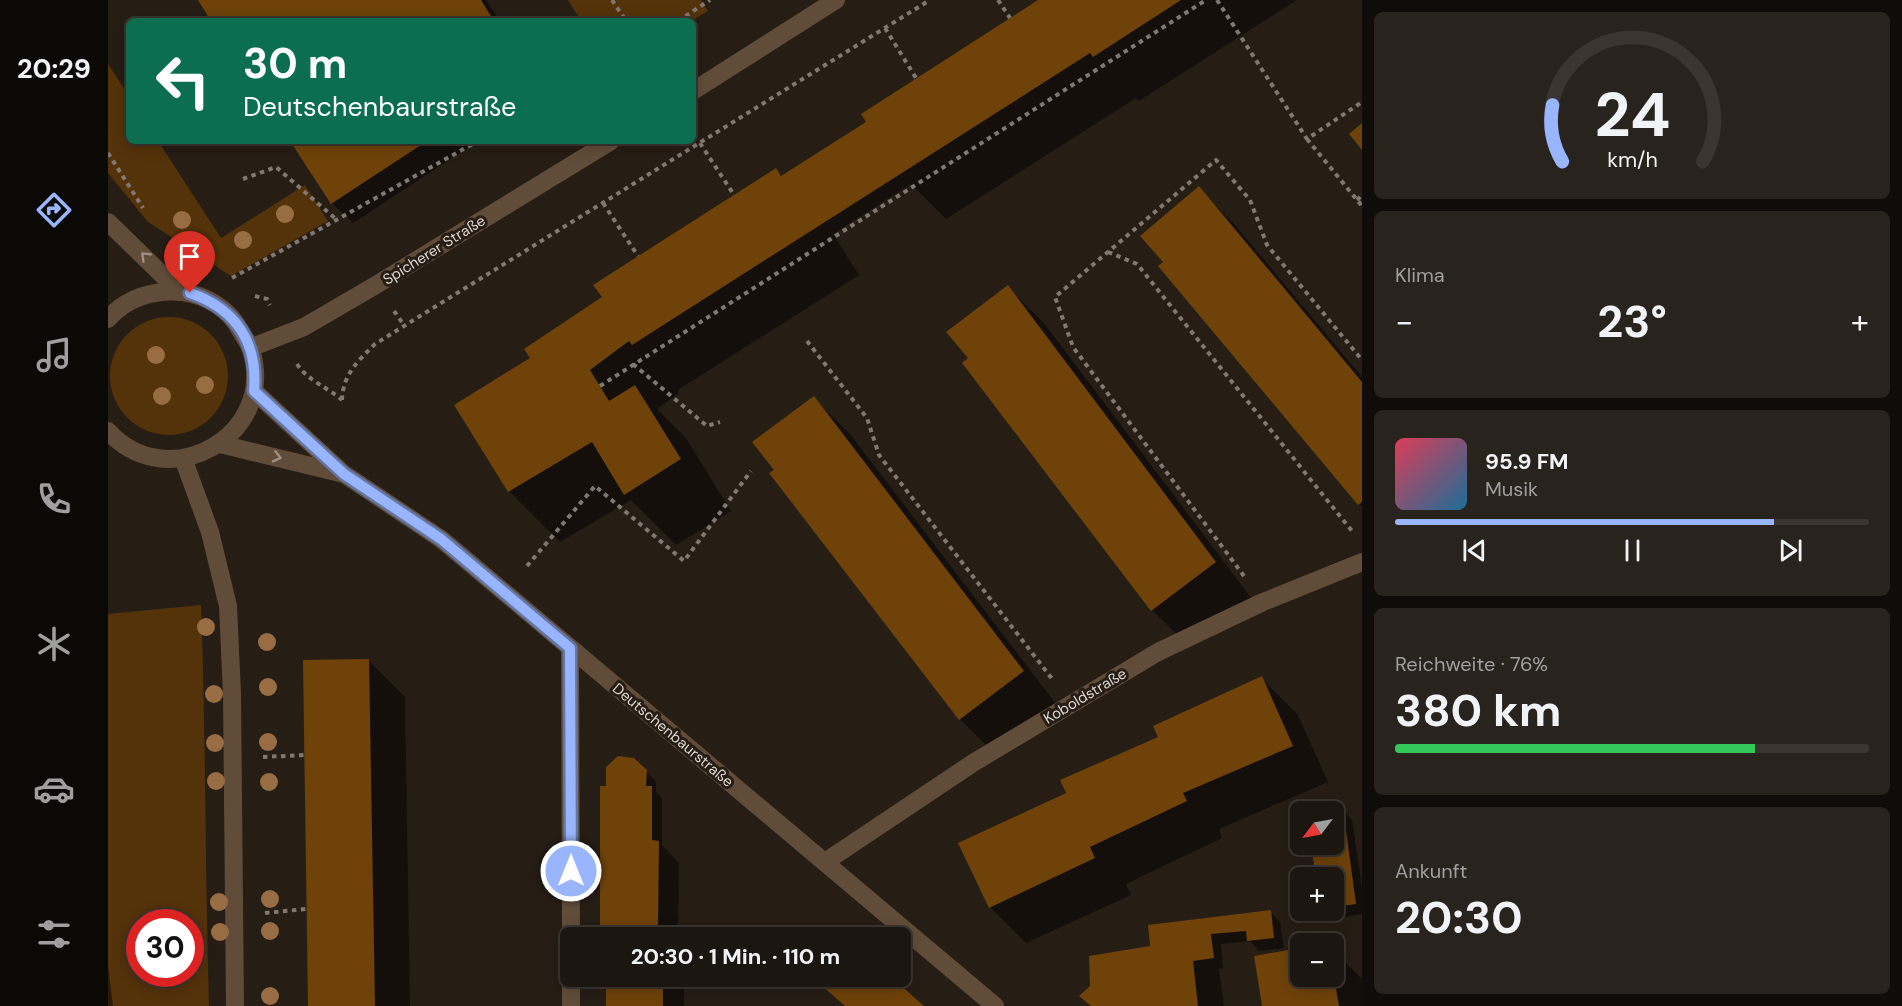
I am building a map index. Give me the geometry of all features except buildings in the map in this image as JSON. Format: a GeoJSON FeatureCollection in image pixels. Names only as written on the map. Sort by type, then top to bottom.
{"type":"FeatureCollection","features":[{"type":"Feature","properties":{"kind":"street"},"geometry":{"type":"LineString","coordinates":[[696,89],[836,0]]}},
{"type":"Feature","properties":{"kind":"street","name":"Spicherer Straße"},"geometry":{"type":"LineString","coordinates":[[250,348],[304,327],[376,285],[602,144]]}},
{"type":"Feature","properties":{"kind":"street"},"geometry":{"type":"LineString","coordinates":[[108,222],[180,292]]}},
{"type":"Feature","properties":{"kind":"street"},"geometry":{"type":"LineString","coordinates":[[108,430],[130,449],[147,456],[164,459],[200,454],[220,444],[232,433],[243,418],[254,391],[254,362],[250,348],[235,321],[222,308],[206,298],[180,292],[152,292],[109,312]]}},
{"type":"Feature","properties":{"kind":"street","name":"Deutschenbaurstraße"},"geometry":{"type":"LineString","coordinates":[[254,391],[344,474],[441,539],[995,1006]]}},
{"type":"Feature","properties":{"kind":"street","name":"Deutschenbaurstraße"},"geometry":{"type":"LineString","coordinates":[[220,444],[344,474]]}},
{"type":"Feature","properties":{"kind":"street"},"geometry":{"type":"LineString","coordinates":[[108,451],[130,449]]}},
{"type":"Feature","properties":{"kind":"street"},"geometry":{"type":"LineString","coordinates":[[183,458],[210,532],[228,606],[233,759],[235,1006]]}},
{"type":"Feature","properties":{"kind":"street","name":"Koboldstraße"},"geometry":{"type":"LineString","coordinates":[[825,862],[973,763],[1158,652],[1263,602],[1362,562]]}},
{"type":"Feature","properties":{"kind":"street"},"geometry":{"type":"LineString","coordinates":[[570,648],[571,927]]}},
{"type":"Feature","properties":{"kind":"street"},"geometry":{"type":"LineString","coordinates":[[571,987],[571,1006]]}},
{"type":"Feature","properties":{"kind":"path"},"geometry":{"type":"LineString","coordinates":[[612,0],[624,18]]}},
{"type":"Feature","properties":{"kind":"path"},"geometry":{"type":"LineString","coordinates":[[683,18],[710,0]]}},
{"type":"Feature","properties":{"kind":"path"},"geometry":{"type":"LineString","coordinates":[[284,335],[291,355],[300,369],[310,379],[327,388],[342,400],[342,387],[350,370],[375,344],[930,0]]}},
{"type":"Feature","properties":{"kind":"path"},"geometry":{"type":"LineString","coordinates":[[998,0],[1010,18]]}},
{"type":"Feature","properties":{"kind":"path"},"geometry":{"type":"LineString","coordinates":[[600,386],[1206,0]]}},
{"type":"Feature","properties":{"kind":"path"},"geometry":{"type":"LineString","coordinates":[[1217,0],[1306,139],[1362,206]]}},
{"type":"Feature","properties":{"kind":"path"},"geometry":{"type":"LineString","coordinates":[[885,28],[916,78]]}},
{"type":"Feature","properties":{"kind":"path"},"geometry":{"type":"LineString","coordinates":[[1306,139],[1362,102]]}},
{"type":"Feature","properties":{"kind":"path"},"geometry":{"type":"LineString","coordinates":[[700,143],[734,195]]}},
{"type":"Feature","properties":{"kind":"path"},"geometry":{"type":"LineString","coordinates":[[226,281],[473,144]]}},
{"type":"Feature","properties":{"kind":"path"},"geometry":{"type":"LineString","coordinates":[[1263,602],[1073,347],[1055,297],[1216,160],[1250,200],[1267,245],[1362,360]]}},
{"type":"Feature","properties":{"kind":"path"},"geometry":{"type":"LineString","coordinates":[[243,179],[276,167],[337,220]]}},
{"type":"Feature","properties":{"kind":"path"},"geometry":{"type":"LineString","coordinates":[[1357,200],[1362,195]]}},
{"type":"Feature","properties":{"kind":"path"},"geometry":{"type":"LineString","coordinates":[[603,203],[638,256]]}},
{"type":"Feature","properties":{"kind":"path"},"geometry":{"type":"LineString","coordinates":[[1108,252],[1137,264],[1354,534]]}},
{"type":"Feature","properties":{"kind":"path"},"geometry":{"type":"LineString","coordinates":[[807,341],[867,418],[879,455],[1071,704]]}},
{"type":"Feature","properties":{"kind":"path"},"geometry":{"type":"LineString","coordinates":[[633,364],[707,426],[720,422]]}},
{"type":"Feature","properties":{"kind":"path"},"geometry":{"type":"LineString","coordinates":[[526,566],[595,486],[684,561],[751,471]]}},
{"type":"Feature","properties":{"kind":"path"},"geometry":{"type":"LineString","coordinates":[[233,759],[305,755]]}},
{"type":"Feature","properties":{"kind":"path"},"geometry":{"type":"LineString","coordinates":[[234,916],[306,909]]}},
{"type":"Feature","properties":{"kind":"shaded area"},"geometry":{"type":"Polygon","coordinates":[[[568,0],[701,0],[708,11],[696,18],[579,18],[568,0]]]}},
{"type":"Feature","properties":{"kind":"shaded area"},"geometry":{"type":"Polygon","coordinates":[[[108,64],[126,91],[126,144],[160,144],[221,238],[305,185],[328,221],[231,276],[148,222],[108,173],[108,64]]]}},
{"type":"Feature","properties":{"kind":"shaded area"},"geometry":{"type":"Polygon","coordinates":[[[169,317],[192,322],[211,334],[223,353],[228,376],[223,399],[211,418],[192,430],[169,435],[146,430],[127,418],[115,399],[110,376],[115,353],[127,334],[146,322],[169,317]]]}},
{"type":"Feature","properties":{"kind":"shaded area"},"geometry":{"type":"Polygon","coordinates":[[[201,605],[209,1006],[108,1006],[108,614],[201,605]]]}},
{"type":"Feature","properties":{"kind":"route"},"geometry":{"type":"LineString","coordinates":[[190,293],[206,298],[222,308],[235,321],[250,348],[254,362],[254,391],[344,474],[441,539],[570,648],[571,871]]}}]}
